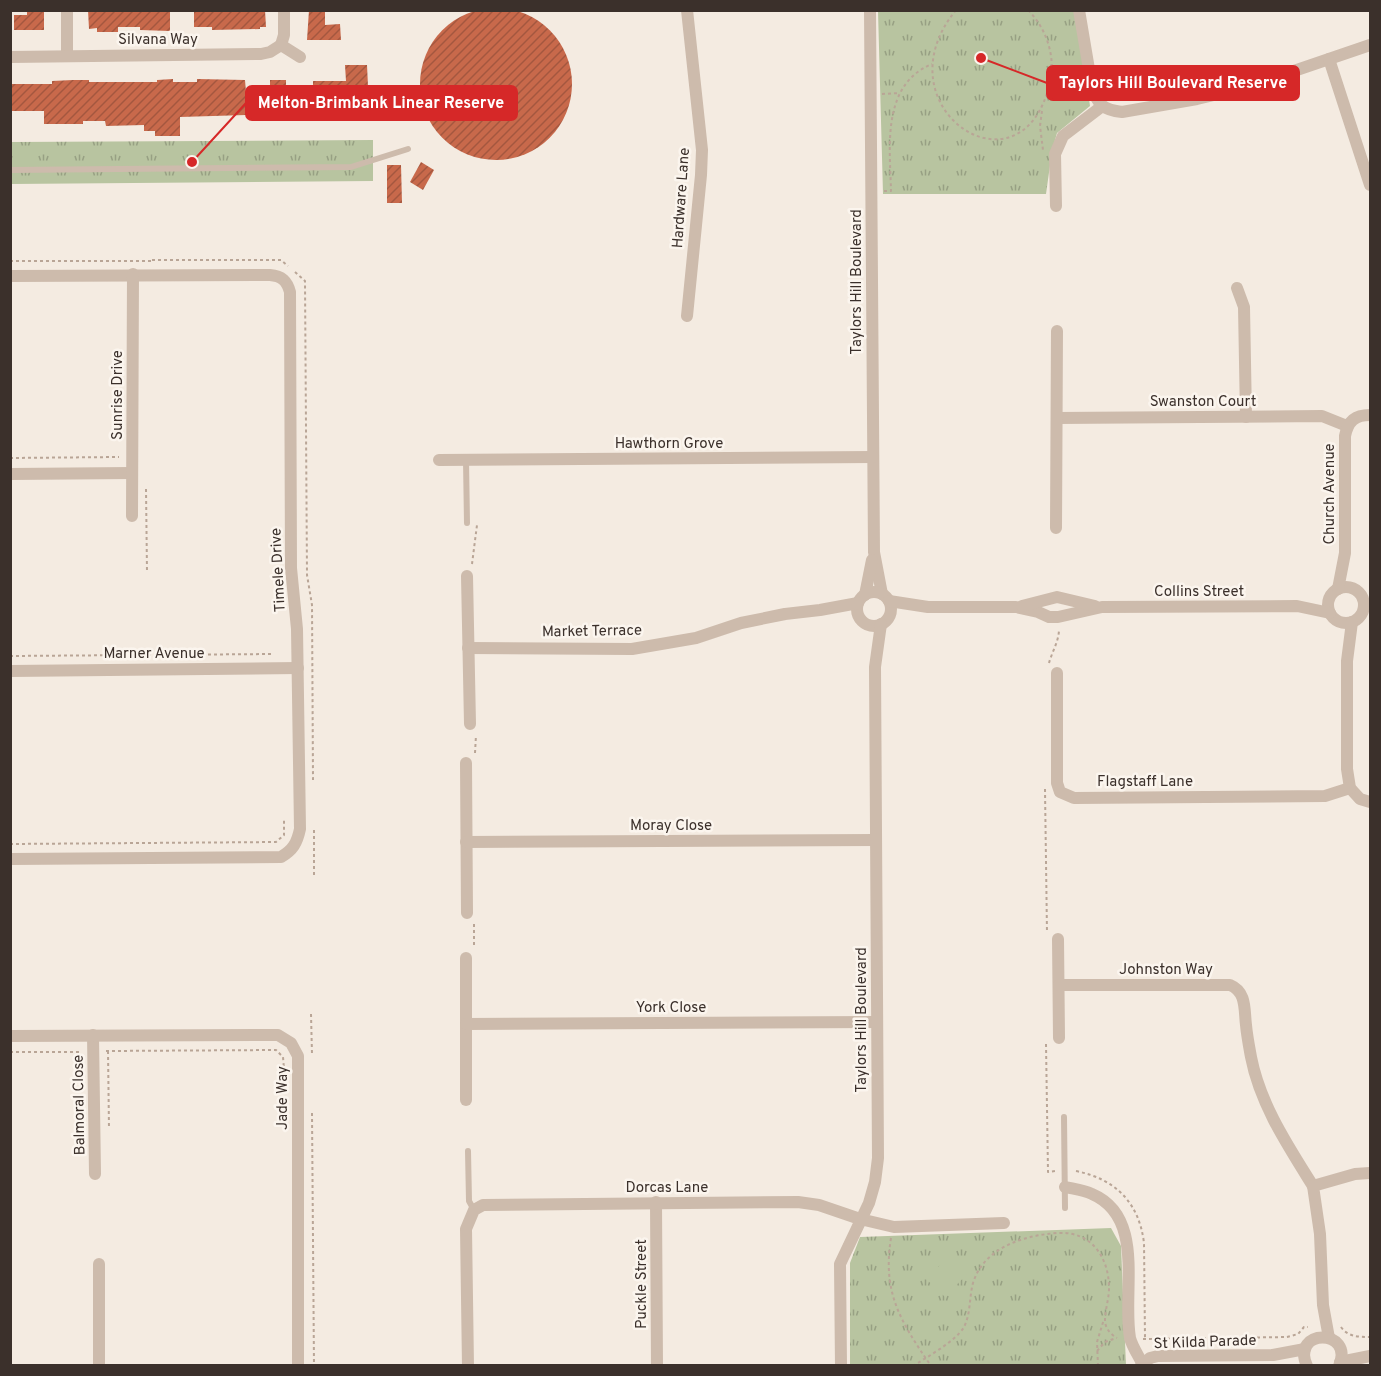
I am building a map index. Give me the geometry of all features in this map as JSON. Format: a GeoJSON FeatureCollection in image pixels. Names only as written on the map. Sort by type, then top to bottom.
{"type":"FeatureCollection","features":[{"type":"Feature","properties":{"kind":"street"},"geometry":{"type":"LineString","coordinates":[[67,10],[67,55]]}},
{"type":"Feature","properties":{"kind":"street"},"geometry":{"type":"LineString","coordinates":[[284,10],[284,35],[281,45],[300,57]]}},
{"type":"Feature","properties":{"kind":"street","name":"Hardware Lane"},"geometry":{"type":"LineString","coordinates":[[687,10],[702,150],[687,316]]}},
{"type":"Feature","properties":{"kind":"street","name":"Taylors Hill Boulevard"},"geometry":{"type":"LineString","coordinates":[[870,10],[874,552],[885,597]]}},
{"type":"Feature","properties":{"kind":"street"},"geometry":{"type":"LineString","coordinates":[[1079,10],[1092,87],[1098,103],[1111,111],[1122,112],[1197,99],[1247,87],[1371,45]]}},
{"type":"Feature","properties":{"kind":"street","name":"Silvana Way"},"geometry":{"type":"LineString","coordinates":[[10,57],[261,54],[270,52],[281,45]]}},
{"type":"Feature","properties":{"kind":"street"},"geometry":{"type":"LineString","coordinates":[[1329,59],[1371,185]]}},
{"type":"Feature","properties":{"kind":"street"},"geometry":{"type":"LineString","coordinates":[[1056,206],[1055,154],[1063,136],[1098,103]]}},
{"type":"Feature","properties":{"kind":"street","name":"Sunrise Drive"},"geometry":{"type":"LineString","coordinates":[[132,516],[133,274]]}},
{"type":"Feature","properties":{"kind":"street","name":"Timele Drive"},"geometry":{"type":"LineString","coordinates":[[10,276],[270,275],[284,279],[288,284],[290,292],[291,568],[297,629],[300,829],[298,842],[291,851],[280,857],[10,858]]}},
{"type":"Feature","properties":{"kind":"street"},"geometry":{"type":"LineString","coordinates":[[1237,288],[1244,307],[1246,417]]}},
{"type":"Feature","properties":{"kind":"street"},"geometry":{"type":"LineString","coordinates":[[1056,528],[1058,331]]}},
{"type":"Feature","properties":{"kind":"street","name":"Church Avenue"},"geometry":{"type":"LineString","coordinates":[[1345,553],[1361,592],[1363,605],[1350,618],[1334,594],[1345,553],[1345,436],[1347,426],[1358,417],[1371,415]]}},
{"type":"Feature","properties":{"kind":"street","name":"Swanston Court"},"geometry":{"type":"LineString","coordinates":[[1057,417],[1322,416],[1347,426]]}},
{"type":"Feature","properties":{"kind":"street","name":"Hawthorn Grove"},"geometry":{"type":"LineString","coordinates":[[439,460],[873,457]]}},
{"type":"Feature","properties":{"kind":"street"},"geometry":{"type":"LineString","coordinates":[[10,474],[132,473]]}},
{"type":"Feature","properties":{"kind":"street","name":"Taylors Hill Boulevard"},"geometry":{"type":"LineString","coordinates":[[862,599],[874,552]]}},
{"type":"Feature","properties":{"kind":"street"},"geometry":{"type":"LineString","coordinates":[[467,576],[470,724]]}},
{"type":"Feature","properties":{"kind":"street"},"geometry":{"type":"LineString","coordinates":[[873,592],[885,597],[891,610],[885,620],[863,620],[862,599],[873,592]]}},
{"type":"Feature","properties":{"kind":"street","name":"Collins Street"},"geometry":{"type":"LineString","coordinates":[[1297,606],[1334,594],[1361,592]]}},
{"type":"Feature","properties":{"kind":"street","name":"Collins Street"},"geometry":{"type":"LineString","coordinates":[[885,597],[928,607],[1016,607],[1049,617],[1102,607],[1297,606],[1350,618]]}},
{"type":"Feature","properties":{"kind":"street","name":"Collins Street"},"geometry":{"type":"LineString","coordinates":[[1016,607],[1057,597],[1102,607]]}},
{"type":"Feature","properties":{"kind":"street","name":"Market Terrace"},"geometry":{"type":"LineString","coordinates":[[468,648],[632,649],[696,638],[741,623],[820,610],[862,599]]}},
{"type":"Feature","properties":{"kind":"street","name":"Collins Street"},"geometry":{"type":"LineString","coordinates":[[885,620],[928,607]]}},
{"type":"Feature","properties":{"kind":"street","name":"Market Terrace"},"geometry":{"type":"LineString","coordinates":[[820,610],[863,620]]}},
{"type":"Feature","properties":{"kind":"street"},"geometry":{"type":"LineString","coordinates":[[1350,618],[1347,661],[1347,769],[1350,788],[1360,799],[1371,802]]}},
{"type":"Feature","properties":{"kind":"street","name":"Taylors Hill Boulevard"},"geometry":{"type":"LineString","coordinates":[[863,620],[875,667]]}},
{"type":"Feature","properties":{"kind":"street","name":"Taylors Hill Boulevard"},"geometry":{"type":"LineString","coordinates":[[840,1365],[840,1264],[869,1203],[878,1158],[875,667],[885,620]]}},
{"type":"Feature","properties":{"kind":"street","name":"Marner Avenue"},"geometry":{"type":"LineString","coordinates":[[10,670],[298,668]]}},
{"type":"Feature","properties":{"kind":"street","name":"Flagstaff Lane"},"geometry":{"type":"LineString","coordinates":[[1058,673],[1057,783],[1060,792],[1074,798],[1325,796],[1350,788]]}},
{"type":"Feature","properties":{"kind":"street"},"geometry":{"type":"LineString","coordinates":[[466,763],[466,842],[470,915]]}},
{"type":"Feature","properties":{"kind":"street","name":"Moray Close"},"geometry":{"type":"LineString","coordinates":[[466,842],[876,840]]}},
{"type":"Feature","properties":{"kind":"street"},"geometry":{"type":"LineString","coordinates":[[1058,939],[1059,1038]]}},
{"type":"Feature","properties":{"kind":"street"},"geometry":{"type":"LineString","coordinates":[[466,958],[466,1100]]}},
{"type":"Feature","properties":{"kind":"street","name":"Johnston Way"},"geometry":{"type":"LineString","coordinates":[[1059,985],[1230,985],[1236,987],[1242,996],[1245,1008],[1255,1075],[1283,1138],[1313,1186]]}},
{"type":"Feature","properties":{"kind":"street","name":"York Close"},"geometry":{"type":"LineString","coordinates":[[466,1024],[876,1022]]}},
{"type":"Feature","properties":{"kind":"street","name":"Balmoral Close"},"geometry":{"type":"LineString","coordinates":[[93,1035],[95,1174]]}},
{"type":"Feature","properties":{"kind":"street","name":"Jade Way"},"geometry":{"type":"LineString","coordinates":[[10,1036],[279,1035],[291,1043],[298,1056],[298,1365]]}},
{"type":"Feature","properties":{"kind":"street"},"geometry":{"type":"LineString","coordinates":[[1306,1364],[1305,1349],[1322,1332],[1320,1234],[1313,1186],[1355,1174],[1371,1173]]}},
{"type":"Feature","properties":{"kind":"street"},"geometry":{"type":"LineString","coordinates":[[1065,1187],[1093,1194],[1111,1206],[1124,1228],[1127,1247],[1130,1338],[1141,1364]]}},
{"type":"Feature","properties":{"kind":"street","name":"Puckle Street"},"geometry":{"type":"LineString","coordinates":[[656,1202],[657,1365]]}},
{"type":"Feature","properties":{"kind":"street","name":"Dorcas Lane"},"geometry":{"type":"LineString","coordinates":[[474,1210],[483,1205],[798,1202],[819,1205],[892,1227],[1004,1223]]}},
{"type":"Feature","properties":{"kind":"street"},"geometry":{"type":"LineString","coordinates":[[468,1365],[466,1229],[474,1210]]}},
{"type":"Feature","properties":{"kind":"street"},"geometry":{"type":"LineString","coordinates":[[99,1264],[99,1365]]}},
{"type":"Feature","properties":{"kind":"street"},"geometry":{"type":"LineString","coordinates":[[1322,1332],[1340,1348],[1371,1355]]}},
{"type":"Feature","properties":{"kind":"street"},"geometry":{"type":"LineString","coordinates":[[1340,1348],[1339,1364],[1371,1355]]}},
{"type":"Feature","properties":{"kind":"street","name":"St Kilda Parade"},"geometry":{"type":"LineString","coordinates":[[1141,1364],[1158,1356],[1273,1355],[1305,1349]]}},
{"type":"Feature","properties":{"kind":"street","name":"St Kilda Parade"},"geometry":{"type":"LineString","coordinates":[[1273,1355],[1306,1364]]}},
{"type":"Feature","properties":{"kind":"lane"},"geometry":{"type":"LineString","coordinates":[[10,170],[351,167],[408,149]]}},
{"type":"Feature","properties":{"kind":"lane"},"geometry":{"type":"LineString","coordinates":[[466,460],[467,523]]}},
{"type":"Feature","properties":{"kind":"lane"},"geometry":{"type":"LineString","coordinates":[[1064,1117],[1065,1208]]}},
{"type":"Feature","properties":{"kind":"lane"},"geometry":{"type":"LineString","coordinates":[[468,1151],[469,1201],[474,1210]]}},
{"type":"Feature","properties":{"kind":"path"},"geometry":{"type":"LineString","coordinates":[[956,10],[939,34],[932,64],[935,86],[940,101],[952,122],[975,137],[993,140],[1011,136],[1030,124],[1043,108],[1051,72],[1050,53],[1037,20],[1028,10]]}},
{"type":"Feature","properties":{"kind":"path"},"geometry":{"type":"LineString","coordinates":[[871,191],[891,191],[890,129],[893,112],[900,93],[919,73],[932,64]]}},
{"type":"Feature","properties":{"kind":"path"},"geometry":{"type":"LineString","coordinates":[[1051,72],[1060,87],[1072,96],[1098,103]]}},
{"type":"Feature","properties":{"kind":"path"},"geometry":{"type":"LineString","coordinates":[[870,95],[900,93]]}},
{"type":"Feature","properties":{"kind":"path"},"geometry":{"type":"LineString","coordinates":[[466,515],[477,515],[473,576],[467,576]]}},
{"type":"Feature","properties":{"kind":"path"},"geometry":{"type":"LineString","coordinates":[[10,656],[276,654]]}},
{"type":"Feature","properties":{"kind":"path"},"geometry":{"type":"LineString","coordinates":[[297,654],[312,654]]}},
{"type":"Feature","properties":{"kind":"path"},"geometry":{"type":"LineString","coordinates":[[10,844],[276,842],[284,835],[284,819]]}},
{"type":"Feature","properties":{"kind":"path"},"geometry":{"type":"LineString","coordinates":[[466,958],[474,958],[470,915]]}},
{"type":"Feature","properties":{"kind":"path"},"geometry":{"type":"LineString","coordinates":[[311,1014],[312,1057]]}},
{"type":"Feature","properties":{"kind":"path"},"geometry":{"type":"LineString","coordinates":[[10,1052],[276,1050],[283,1057],[283,1069],[298,1068]]}},
{"type":"Feature","properties":{"kind":"path"},"geometry":{"type":"LineString","coordinates":[[108,1051],[109,1131]]}},
{"type":"Feature","properties":{"kind":"path"},"geometry":{"type":"LineString","coordinates":[[312,1104],[314,1365]]}},
{"type":"Feature","properties":{"kind":"path"},"geometry":{"type":"LineString","coordinates":[[892,1227],[889,1266],[894,1301],[907,1331],[931,1365]]}},
{"type":"Feature","properties":{"kind":"path"},"geometry":{"type":"LineString","coordinates":[[913,1365],[957,1336],[963,1329],[970,1306],[973,1283],[983,1263],[1006,1245],[1044,1233],[1077,1234],[1095,1245],[1107,1272],[1109,1287],[1107,1328],[1116,1338]]}},
{"type":"Feature","properties":{"kind":"path"},"geometry":{"type":"LineString","coordinates":[[1098,1365],[1099,1332],[1106,1313]]}},
{"type":"Feature","properties":{"kind":"path"},"geometry":{"type":"LineString","coordinates":[[1097,1352],[1105,1342],[1116,1338],[1287,1337],[1298,1334],[1304,1327],[1322,1332],[1341,1327],[1355,1337],[1371,1337]]}},
{"type":"Feature","properties":{"kind":"green space"},"geometry":{"type":"Polygon","coordinates":[[[878,11],[1076,11],[1090,106],[1057,133],[1046,194],[883,194],[878,11]]]}},
{"type":"Feature","properties":{"kind":"green space"},"geometry":{"type":"Polygon","coordinates":[[[373,140],[373,181],[11,184],[10,142],[373,140]]]}},
{"type":"Feature","properties":{"kind":"green space"},"geometry":{"type":"Polygon","coordinates":[[[1111,1228],[1121,1246],[1126,1365],[850,1366],[850,1263],[860,1237],[1111,1228]]]}},
{"type":"Feature","properties":{"kind":"green space"},"geometry":{"type":"Polygon","coordinates":[[[948,1257],[967,1274],[945,1297],[926,1279],[948,1257]]]}},
{"type":"Feature","properties":{"kind":"building"},"geometry":{"type":"Polygon","coordinates":[[[496,8],[525,14],[550,30],[566,55],[572,84],[566,113],[550,138],[525,154],[496,160],[467,154],[442,138],[426,113],[420,84],[426,55],[442,30],[467,14],[496,8]]]}},
{"type":"Feature","properties":{"kind":"building"},"geometry":{"type":"Polygon","coordinates":[[[27,10],[44,10],[44,30],[14,30],[14,15],[27,15],[27,10]]]}},
{"type":"Feature","properties":{"kind":"building"},"geometry":{"type":"Polygon","coordinates":[[[88,10],[170,10],[170,31],[118,27],[118,32],[97,32],[97,28],[89,29],[88,10]]]}},
{"type":"Feature","properties":{"kind":"building"},"geometry":{"type":"Polygon","coordinates":[[[265,10],[266,27],[260,27],[260,29],[212,30],[212,27],[194,27],[194,11],[265,10]]]}},
{"type":"Feature","properties":{"kind":"building"},"geometry":{"type":"Polygon","coordinates":[[[309,10],[325,10],[325,25],[340,24],[341,40],[307,40],[309,10]]]}},
{"type":"Feature","properties":{"kind":"building"},"geometry":{"type":"Polygon","coordinates":[[[345,65],[367,65],[369,107],[356,108],[356,103],[351,103],[351,92],[330,92],[330,121],[308,121],[308,100],[287,100],[287,107],[246,108],[246,115],[180,117],[180,136],[155,136],[155,131],[144,131],[144,125],[106,126],[105,121],[83,121],[83,124],[44,124],[44,111],[10,111],[10,84],[52,84],[52,81],[73,80],[157,82],[157,80],[173,79],[173,82],[197,82],[197,79],[245,80],[246,92],[270,91],[270,80],[286,80],[286,88],[313,88],[313,81],[346,81],[345,65]]]}},
{"type":"Feature","properties":{"kind":"building"},"geometry":{"type":"Polygon","coordinates":[[[421,162],[434,170],[423,190],[410,182],[421,162]]]}},
{"type":"Feature","properties":{"kind":"building"},"geometry":{"type":"Polygon","coordinates":[[[387,165],[401,165],[402,203],[387,203],[387,165]]]}},
{"type":"Feature","properties":{"kind":"place","name":"Taylors Hill Boulevard Reserve"},"geometry":{"type":"Point","coordinates":[981,58]}},
{"type":"Feature","properties":{"kind":"place","name":"Melton-Brimbank Linear Reserve"},"geometry":{"type":"Point","coordinates":[192,162]}}]}
